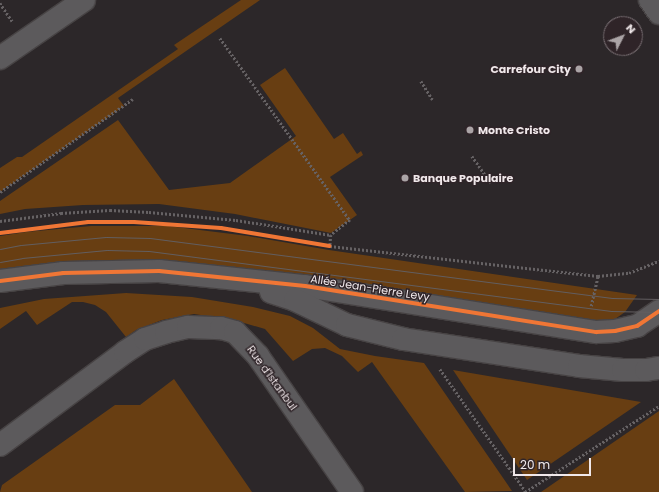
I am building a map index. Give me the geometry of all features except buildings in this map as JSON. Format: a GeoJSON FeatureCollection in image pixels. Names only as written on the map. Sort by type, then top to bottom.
{"type":"FeatureCollection","features":[{"type":"Feature","properties":{"kind":"street"},"geometry":{"type":"LineString","coordinates":[[0,58],[84,0]]}},
{"type":"Feature","properties":{"kind":"street"},"geometry":{"type":"LineString","coordinates":[[650,0],[659,13]]}},
{"type":"Feature","properties":{"kind":"street","name":"Allée Jean-Pierre Levy"},"geometry":{"type":"LineString","coordinates":[[0,281],[63,273],[104,271],[159,272],[238,281],[305,286],[596,332],[637,326],[659,310]]}},
{"type":"Feature","properties":{"kind":"street","name":"Allée Jean-Pierre Levy"},"geometry":{"type":"LineString","coordinates":[[0,285],[26,277]]}},
{"type":"Feature","properties":{"kind":"street","name":"Allée Jean-Pierre Levy"},"geometry":{"type":"LineString","coordinates":[[238,281],[295,300],[347,325],[402,339],[579,366],[623,370],[646,370],[659,368]]}},
{"type":"Feature","properties":{"kind":"street","name":"Rue d'Istanbul"},"geometry":{"type":"LineString","coordinates":[[0,444],[125,352],[145,339],[188,327],[221,328],[235,332],[258,356],[352,492]]}},
{"type":"Feature","properties":{"kind":"path"},"geometry":{"type":"LineString","coordinates":[[220,38],[350,220],[331,236],[330,246]]}},
{"type":"Feature","properties":{"kind":"path"},"geometry":{"type":"LineString","coordinates":[[420,82],[433,100]]}},
{"type":"Feature","properties":{"kind":"path"},"geometry":{"type":"LineString","coordinates":[[0,192],[133,99]]}},
{"type":"Feature","properties":{"kind":"path"},"geometry":{"type":"LineString","coordinates":[[472,156],[491,183]]}},
{"type":"Feature","properties":{"kind":"path"},"geometry":{"type":"LineString","coordinates":[[0,221],[61,213],[110,210],[236,220],[331,236]]}},
{"type":"Feature","properties":{"kind":"path"},"geometry":{"type":"LineString","coordinates":[[322,245],[598,276],[611,276],[629,273],[659,261]]}},
{"type":"Feature","properties":{"kind":"path"},"geometry":{"type":"LineString","coordinates":[[437,365],[525,492],[659,406]]}},
{"type":"Feature","properties":{"kind":"shaded area"},"geometry":{"type":"Polygon","coordinates":[[[241,0],[260,0],[118,98],[124,106],[0,192],[0,168],[17,157],[22,157],[178,49],[174,45],[241,0]]]}},
{"type":"Feature","properties":{"kind":"shaded area"},"geometry":{"type":"Polygon","coordinates":[[[285,68],[334,139],[343,133],[357,154],[361,151],[363,155],[330,177],[357,215],[331,233],[235,214],[159,204],[83,205],[25,209],[0,214],[0,201],[118,120],[169,190],[230,183],[296,136],[260,85],[285,68]]]}},
{"type":"Feature","properties":{"kind":"shaded area"},"geometry":{"type":"Polygon","coordinates":[[[91,226],[168,226],[248,236],[329,250],[637,295],[625,312],[615,319],[599,325],[183,262],[120,260],[81,261],[0,270],[0,236],[91,226]]]}},
{"type":"Feature","properties":{"kind":"shaded area"},"geometry":{"type":"Polygon","coordinates":[[[126,293],[192,297],[253,307],[290,316],[313,328],[340,349],[424,363],[512,491],[465,492],[372,362],[358,372],[342,356],[325,348],[312,349],[293,361],[265,329],[234,320],[194,314],[162,320],[136,330],[126,337],[106,312],[95,305],[83,302],[72,302],[37,325],[26,311],[0,329],[0,308],[44,299],[126,293]]]}},
{"type":"Feature","properties":{"kind":"shaded area"},"geometry":{"type":"Polygon","coordinates":[[[453,370],[641,402],[527,480],[453,370]]]}},
{"type":"Feature","properties":{"kind":"shaded area"},"geometry":{"type":"Polygon","coordinates":[[[174,379],[252,492],[0,492],[2,485],[115,405],[140,405],[174,379]]]}},
{"type":"Feature","properties":{"kind":"shaded area"},"geometry":{"type":"Polygon","coordinates":[[[659,411],[659,492],[541,492],[659,411]]]}},
{"type":"Feature","properties":{"kind":"tram line"},"geometry":{"type":"LineString","coordinates":[[0,249],[21,245],[106,237],[150,238],[612,298],[659,299]]}},
{"type":"Feature","properties":{"kind":"tram line"},"geometry":{"type":"LineString","coordinates":[[0,262],[22,258],[107,250],[149,251],[611,311],[659,312]]}},
{"type":"Feature","properties":{"kind":"cycle path"},"geometry":{"type":"LineString","coordinates":[[0,233],[88,222],[134,222],[221,228],[330,246]]}},
{"type":"Feature","properties":{"kind":"cycle path"},"geometry":{"type":"LineString","coordinates":[[0,281],[63,273],[159,271],[305,286],[596,332],[615,331],[637,326],[659,311]]}},
{"type":"Feature","properties":{"kind":"place","name":"Carrefour City"},"geometry":{"type":"Point","coordinates":[579,69]}},
{"type":"Feature","properties":{"kind":"place","name":"Monte Cristo"},"geometry":{"type":"Point","coordinates":[470,130]}},
{"type":"Feature","properties":{"kind":"place","name":"Banque Populaire"},"geometry":{"type":"Point","coordinates":[405,178]}}]}
